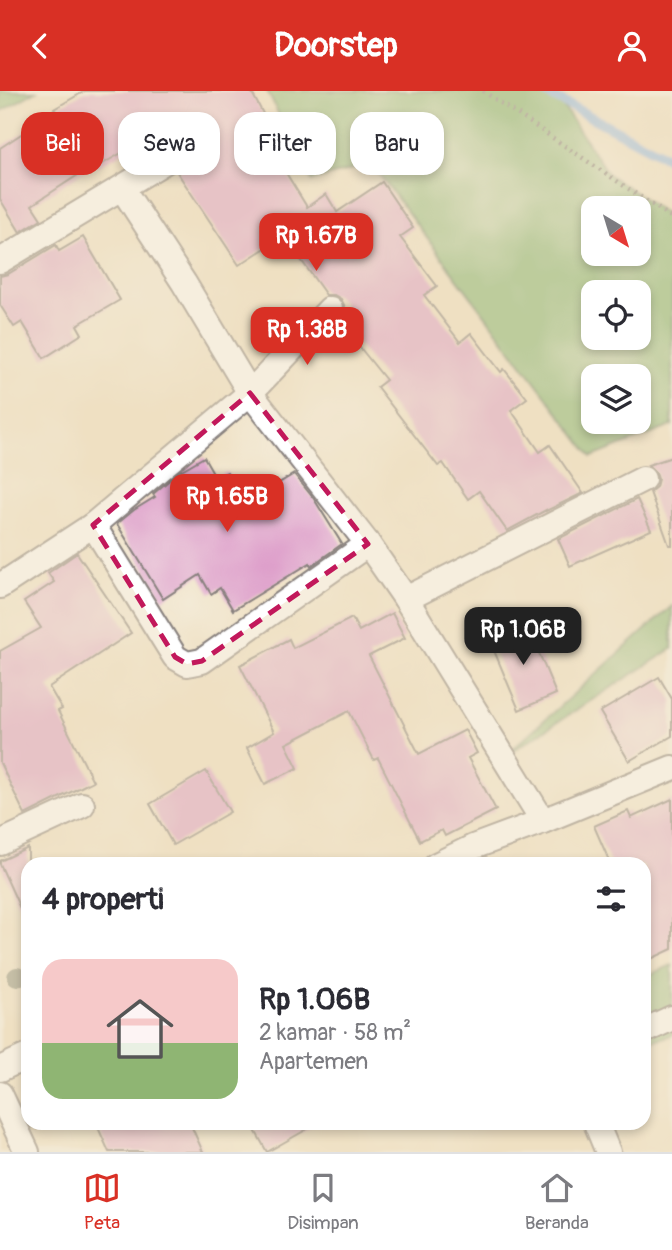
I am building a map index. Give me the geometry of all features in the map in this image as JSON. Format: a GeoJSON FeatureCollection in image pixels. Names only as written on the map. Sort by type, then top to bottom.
{"type":"FeatureCollection","features":[{"type":"Feature","properties":{"kind":"street"},"geometry":{"type":"LineString","coordinates":[[0,261],[143,175]]}},
{"type":"Feature","properties":{"kind":"street"},"geometry":{"type":"LineString","coordinates":[[122,188],[184,283],[250,393],[368,544],[406,599],[543,821]]}},
{"type":"Feature","properties":{"kind":"street"},"geometry":{"type":"LineString","coordinates":[[0,586],[93,525],[250,393],[330,309]]}},
{"type":"Feature","properties":{"kind":"street"},"geometry":{"type":"LineString","coordinates":[[406,599],[643,479]]}},
{"type":"Feature","properties":{"kind":"street"},"geometry":{"type":"LineString","coordinates":[[93,525],[174,657],[187,664],[202,661],[368,544]]}},
{"type":"Feature","properties":{"kind":"street"},"geometry":{"type":"LineString","coordinates":[[477,856],[543,821],[672,768]]}},
{"type":"Feature","properties":{"kind":"street"},"geometry":{"type":"LineString","coordinates":[[0,843],[82,805]]}},
{"type":"Feature","properties":{"kind":"street"},"geometry":{"type":"LineString","coordinates":[[651,1028],[672,1018]]}},
{"type":"Feature","properties":{"kind":"street"},"geometry":{"type":"LineString","coordinates":[[0,1069],[21,1059]]}},
{"type":"Feature","properties":{"kind":"street"},"geometry":{"type":"LineString","coordinates":[[0,1094],[27,1152]]}},
{"type":"Feature","properties":{"kind":"street"},"geometry":{"type":"LineString","coordinates":[[599,1130],[608,1152]]}},
{"type":"Feature","properties":{"kind":"path"},"geometry":{"type":"LineString","coordinates":[[483,91],[672,218]]}},
{"type":"Feature","properties":{"kind":"highlighted area"},"geometry":{"type":"Polygon","coordinates":[[[250,393],[368,544],[202,661],[187,664],[175,657],[93,525],[250,393]]]}},
{"type":"Feature","properties":{"kind":"green space"},"geometry":{"type":"Polygon","coordinates":[[[0,91],[36,91],[0,112],[0,91]]]}},
{"type":"Feature","properties":{"kind":"green space"},"geometry":{"type":"Polygon","coordinates":[[[267,91],[553,91],[608,174],[640,196],[581,196],[581,266],[651,266],[651,204],[672,218],[672,426],[592,457],[379,175],[444,175],[444,112],[350,112],[350,170],[336,174],[336,112],[278,112],[267,91]]]}},
{"type":"Feature","properties":{"kind":"green space"},"geometry":{"type":"Polygon","coordinates":[[[309,175],[333,175],[312,181],[309,175]]]}},
{"type":"Feature","properties":{"kind":"green space"},"geometry":{"type":"Polygon","coordinates":[[[672,606],[672,649],[503,757],[672,606]]]}},
{"type":"Feature","properties":{"kind":"green space"},"geometry":{"type":"Polygon","coordinates":[[[672,965],[672,1035],[651,1041],[651,974],[672,965]]]}},
{"type":"Feature","properties":{"kind":"building"},"geometry":{"type":"Polygon","coordinates":[[[85,91],[251,91],[262,112],[234,112],[234,175],[287,175],[307,207],[326,194],[337,212],[382,182],[413,228],[400,237],[437,286],[424,295],[460,342],[471,333],[501,372],[504,369],[527,398],[511,410],[540,452],[550,445],[583,493],[507,531],[479,491],[468,499],[443,463],[438,466],[377,387],[386,380],[341,318],[345,312],[341,299],[326,295],[284,236],[239,265],[179,175],[220,175],[220,112],[118,112],[118,155],[104,163],[104,112],[54,112],[54,109],[85,91]]]}},
{"type":"Feature","properties":{"kind":"building"},"geometry":{"type":"Polygon","coordinates":[[[21,134],[21,175],[78,175],[32,205],[41,219],[20,232],[0,199],[0,148],[21,134]]]}},
{"type":"Feature","properties":{"kind":"building"},"geometry":{"type":"Polygon","coordinates":[[[83,237],[120,300],[77,325],[82,334],[44,358],[22,322],[14,327],[0,305],[0,276],[8,274],[56,245],[59,251],[83,237]]]}},
{"type":"Feature","properties":{"kind":"building"},"geometry":{"type":"Polygon","coordinates":[[[204,457],[216,478],[227,472],[246,503],[294,474],[314,499],[342,544],[311,566],[310,563],[233,610],[220,588],[211,594],[200,575],[163,599],[117,524],[155,497],[153,494],[180,471],[204,457]]]}},
{"type":"Feature","properties":{"kind":"building"},"geometry":{"type":"Polygon","coordinates":[[[672,457],[672,545],[669,545],[650,492],[656,487],[658,479],[648,465],[672,457]]]}},
{"type":"Feature","properties":{"kind":"building"},"geometry":{"type":"Polygon","coordinates":[[[637,499],[651,530],[570,566],[558,539],[637,499]]]}},
{"type":"Feature","properties":{"kind":"building"},"geometry":{"type":"Polygon","coordinates":[[[77,553],[131,633],[49,687],[62,709],[58,711],[93,781],[25,815],[0,763],[0,651],[41,628],[24,602],[54,582],[48,573],[77,553]]]}},
{"type":"Feature","properties":{"kind":"building"},"geometry":{"type":"Polygon","coordinates":[[[392,613],[405,638],[369,656],[419,754],[465,730],[477,753],[468,758],[496,810],[445,836],[442,830],[420,841],[378,758],[374,760],[349,711],[286,744],[298,768],[265,784],[247,748],[274,732],[240,665],[289,639],[293,648],[352,618],[359,631],[392,613]]]}},
{"type":"Feature","properties":{"kind":"building"},"geometry":{"type":"Polygon","coordinates":[[[527,624],[556,694],[519,710],[490,641],[527,624]]]}},
{"type":"Feature","properties":{"kind":"building"},"geometry":{"type":"Polygon","coordinates":[[[659,677],[672,699],[672,736],[629,761],[600,712],[659,677]]]}},
{"type":"Feature","properties":{"kind":"building"},"geometry":{"type":"Polygon","coordinates":[[[206,771],[230,812],[173,845],[150,804],[206,771]]]}},
{"type":"Feature","properties":{"kind":"building"},"geometry":{"type":"Polygon","coordinates":[[[672,799],[672,949],[651,959],[651,857],[608,857],[594,826],[628,811],[631,818],[672,799]]]}},
{"type":"Feature","properties":{"kind":"building"},"geometry":{"type":"Polygon","coordinates":[[[28,848],[28,857],[21,857],[21,910],[0,864],[0,861],[28,848]]]}},
{"type":"Feature","properties":{"kind":"building"},"geometry":{"type":"Polygon","coordinates":[[[99,1130],[193,1130],[203,1152],[109,1152],[99,1130]]]}},
{"type":"Feature","properties":{"kind":"building"},"geometry":{"type":"Polygon","coordinates":[[[255,1130],[306,1130],[267,1152],[255,1130]]]}},
{"type":"Feature","properties":{"kind":"waterway"},"geometry":{"type":"LineString","coordinates":[[542,91],[672,160]]}}]}
